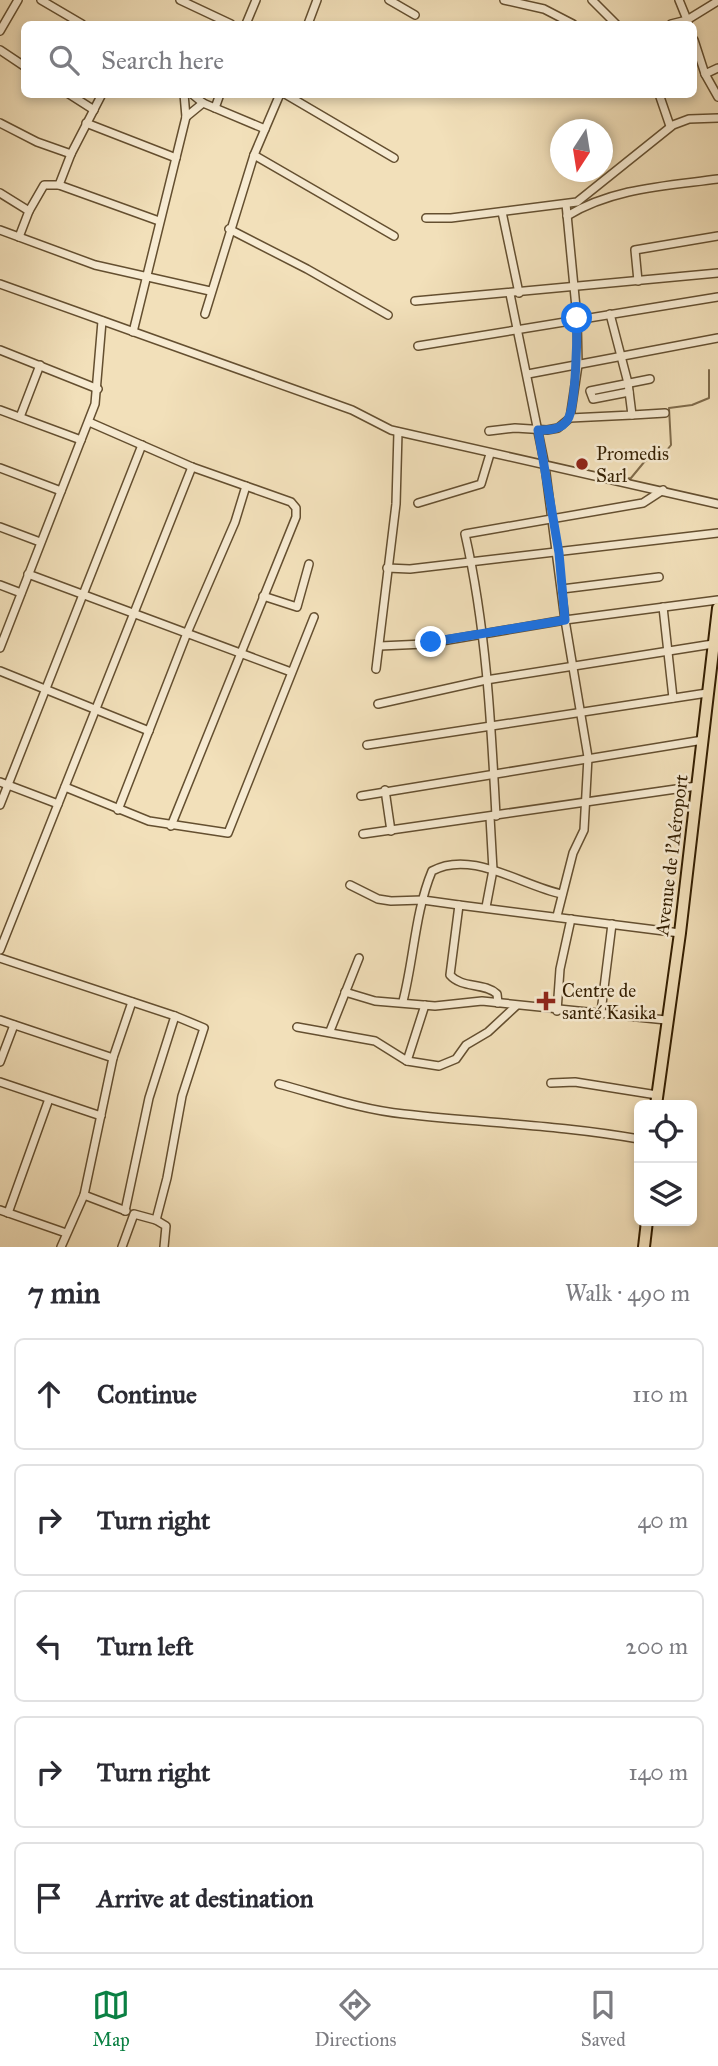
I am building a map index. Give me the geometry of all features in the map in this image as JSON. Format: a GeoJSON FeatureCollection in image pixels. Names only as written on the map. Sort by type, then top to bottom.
{"type":"FeatureCollection","features":[{"type":"Feature","properties":{"kind":"highway","name":"Avenue de l'Aéroport"},"geometry":{"type":"LineString","coordinates":[[657,1100],[680,933],[718,608]]}},
{"type":"Feature","properties":{"kind":"highway"},"geometry":{"type":"LineString","coordinates":[[644,1247],[647,1226]]}},
{"type":"Feature","properties":{"kind":"street"},"geometry":{"type":"LineString","coordinates":[[0,31],[18,0]]}},
{"type":"Feature","properties":{"kind":"street"},"geometry":{"type":"LineString","coordinates":[[41,0],[77,21]]}},
{"type":"Feature","properties":{"kind":"street"},"geometry":{"type":"LineString","coordinates":[[180,0],[226,21]]}},
{"type":"Feature","properties":{"kind":"street"},"geometry":{"type":"LineString","coordinates":[[247,21],[256,0]]}},
{"type":"Feature","properties":{"kind":"street"},"geometry":{"type":"LineString","coordinates":[[309,21],[317,0]]}},
{"type":"Feature","properties":{"kind":"street"},"geometry":{"type":"LineString","coordinates":[[388,0],[415,15]]}},
{"type":"Feature","properties":{"kind":"street"},"geometry":{"type":"LineString","coordinates":[[504,0],[539,7],[567,21]]}},
{"type":"Feature","properties":{"kind":"street"},"geometry":{"type":"LineString","coordinates":[[592,0],[613,21]]}},
{"type":"Feature","properties":{"kind":"street"},"geometry":{"type":"LineString","coordinates":[[679,0],[688,21]]}},
{"type":"Feature","properties":{"kind":"street"},"geometry":{"type":"LineString","coordinates":[[689,21],[718,1]]}},
{"type":"Feature","properties":{"kind":"street"},"geometry":{"type":"LineString","coordinates":[[697,49],[705,74],[718,97]]}},
{"type":"Feature","properties":{"kind":"street"},"geometry":{"type":"LineString","coordinates":[[0,50],[21,64]]}},
{"type":"Feature","properties":{"kind":"street"},"geometry":{"type":"LineString","coordinates":[[705,74],[718,68]]}},
{"type":"Feature","properties":{"kind":"street"},"geometry":{"type":"LineString","coordinates":[[75,98],[94,110]]}},
{"type":"Feature","properties":{"kind":"street"},"geometry":{"type":"LineString","coordinates":[[59,185],[71,154],[100,98]]}},
{"type":"Feature","properties":{"kind":"street"},"geometry":{"type":"LineString","coordinates":[[133,332],[186,117],[184,98]]}},
{"type":"Feature","properties":{"kind":"street"},"geometry":{"type":"LineString","coordinates":[[197,98],[265,129]]}},
{"type":"Feature","properties":{"kind":"street"},"geometry":{"type":"LineString","coordinates":[[215,108],[219,98]]}},
{"type":"Feature","properties":{"kind":"street"},"geometry":{"type":"LineString","coordinates":[[205,314],[254,155],[281,98]]}},
{"type":"Feature","properties":{"kind":"street"},"geometry":{"type":"LineString","coordinates":[[290,98],[394,158]]}},
{"type":"Feature","properties":{"kind":"street"},"geometry":{"type":"LineString","coordinates":[[660,98],[670,126]]}},
{"type":"Feature","properties":{"kind":"street"},"geometry":{"type":"LineString","coordinates":[[186,117],[203,103]]}},
{"type":"Feature","properties":{"kind":"street"},"geometry":{"type":"LineString","coordinates":[[426,218],[502,212],[582,200],[670,126],[689,119],[718,118]]}},
{"type":"Feature","properties":{"kind":"street"},"geometry":{"type":"LineString","coordinates":[[0,123],[37,142],[71,154]]}},
{"type":"Feature","properties":{"kind":"street"},"geometry":{"type":"LineString","coordinates":[[86,124],[176,158]]}},
{"type":"Feature","properties":{"kind":"street"},"geometry":{"type":"LineString","coordinates":[[254,155],[394,236]]}},
{"type":"Feature","properties":{"kind":"street"},"geometry":{"type":"LineString","coordinates":[[567,216],[583,206],[632,190],[718,179]]}},
{"type":"Feature","properties":{"kind":"street"},"geometry":{"type":"LineString","coordinates":[[19,237],[29,211],[44,186],[59,185],[159,221]]}},
{"type":"Feature","properties":{"kind":"street"},"geometry":{"type":"LineString","coordinates":[[0,193],[29,211]]}},
{"type":"Feature","properties":{"kind":"street"},"geometry":{"type":"LineString","coordinates":[[566,204],[577,318],[578,365],[570,418]]}},
{"type":"Feature","properties":{"kind":"street"},"geometry":{"type":"LineString","coordinates":[[502,212],[519,293]]}},
{"type":"Feature","properties":{"kind":"street"},"geometry":{"type":"LineString","coordinates":[[229,229],[388,315]]}},
{"type":"Feature","properties":{"kind":"street"},"geometry":{"type":"LineString","coordinates":[[0,230],[94,265],[210,291]]}},
{"type":"Feature","properties":{"kind":"street"},"geometry":{"type":"LineString","coordinates":[[638,281],[635,250],[718,236]]}},
{"type":"Feature","properties":{"kind":"street"},"geometry":{"type":"LineString","coordinates":[[415,302],[718,273]]}},
{"type":"Feature","properties":{"kind":"street"},"geometry":{"type":"LineString","coordinates":[[0,285],[352,410],[398,432],[718,504]]}},
{"type":"Feature","properties":{"kind":"street"},"geometry":{"type":"LineString","coordinates":[[510,294],[528,374],[554,518],[565,620],[588,757],[581,839],[573,853],[557,916]]}},
{"type":"Feature","properties":{"kind":"street"},"geometry":{"type":"LineString","coordinates":[[418,346],[718,297]]}},
{"type":"Feature","properties":{"kind":"street"},"geometry":{"type":"LineString","coordinates":[[610,314],[628,383],[632,415]]}},
{"type":"Feature","properties":{"kind":"street"},"geometry":{"type":"LineString","coordinates":[[0,648],[89,422],[98,389],[102,321]]}},
{"type":"Feature","properties":{"kind":"street"},"geometry":{"type":"LineString","coordinates":[[528,374],[718,338]]}},
{"type":"Feature","properties":{"kind":"street"},"geometry":{"type":"LineString","coordinates":[[0,350],[98,389]]}},
{"type":"Feature","properties":{"kind":"street"},"geometry":{"type":"LineString","coordinates":[[20,417],[40,365]]}},
{"type":"Feature","properties":{"kind":"street"},"geometry":{"type":"LineString","coordinates":[[629,393],[591,398],[590,390],[650,379]]}},
{"type":"Feature","properties":{"kind":"street"},"geometry":{"type":"LineString","coordinates":[[0,410],[81,440]]}},
{"type":"Feature","properties":{"kind":"street"},"geometry":{"type":"LineString","coordinates":[[489,431],[558,428],[570,418],[665,413]]}},
{"type":"Feature","properties":{"kind":"street"},"geometry":{"type":"LineString","coordinates":[[89,422],[192,467],[291,502],[296,509],[296,517],[238,653],[171,826]]}},
{"type":"Feature","properties":{"kind":"street"},"geometry":{"type":"LineString","coordinates":[[376,669],[396,504],[398,432]]}},
{"type":"Feature","properties":{"kind":"street"},"geometry":{"type":"LineString","coordinates":[[0,805],[4,783],[45,688],[142,444]]}},
{"type":"Feature","properties":{"kind":"street"},"geometry":{"type":"LineString","coordinates":[[418,503],[481,484],[490,454]]}},
{"type":"Feature","properties":{"kind":"street"},"geometry":{"type":"LineString","coordinates":[[0,950],[192,467]]}},
{"type":"Feature","properties":{"kind":"street"},"geometry":{"type":"LineString","coordinates":[[0,468],[61,491]]}},
{"type":"Feature","properties":{"kind":"street"},"geometry":{"type":"LineString","coordinates":[[118,810],[187,633],[230,534],[246,486]]}},
{"type":"Feature","properties":{"kind":"street"},"geometry":{"type":"LineString","coordinates":[[486,907],[493,870],[494,773],[481,634],[472,563],[465,534],[643,503],[663,490]]}},
{"type":"Feature","properties":{"kind":"street"},"geometry":{"type":"LineString","coordinates":[[0,527],[40,542]]}},
{"type":"Feature","properties":{"kind":"street"},"geometry":{"type":"LineString","coordinates":[[387,568],[410,569],[472,563],[718,533]]}},
{"type":"Feature","properties":{"kind":"street"},"geometry":{"type":"LineString","coordinates":[[263,596],[297,607],[309,564]]}},
{"type":"Feature","properties":{"kind":"street"},"geometry":{"type":"LineString","coordinates":[[28,573],[291,672]]}},
{"type":"Feature","properties":{"kind":"street"},"geometry":{"type":"LineString","coordinates":[[562,589],[659,577]]}},
{"type":"Feature","properties":{"kind":"street"},"geometry":{"type":"LineString","coordinates":[[0,585],[21,593]]}},
{"type":"Feature","properties":{"kind":"street"},"geometry":{"type":"LineString","coordinates":[[380,646],[424,644],[565,620],[718,600]]}},
{"type":"Feature","properties":{"kind":"street"},"geometry":{"type":"LineString","coordinates":[[663,607],[673,698]]}},
{"type":"Feature","properties":{"kind":"street"},"geometry":{"type":"LineString","coordinates":[[65,787],[118,810],[171,826],[228,833],[314,617]]}},
{"type":"Feature","properties":{"kind":"street"},"geometry":{"type":"LineString","coordinates":[[378,704],[486,680],[668,651],[715,638]]}},
{"type":"Feature","properties":{"kind":"street"},"geometry":{"type":"LineString","coordinates":[[0,671],[149,731]]}},
{"type":"Feature","properties":{"kind":"street"},"geometry":{"type":"LineString","coordinates":[[367,745],[581,710],[707,693]]}},
{"type":"Feature","properties":{"kind":"street"},"geometry":{"type":"LineString","coordinates":[[361,796],[703,740]]}},
{"type":"Feature","properties":{"kind":"street"},"geometry":{"type":"LineString","coordinates":[[4,783],[58,804]]}},
{"type":"Feature","properties":{"kind":"street"},"geometry":{"type":"LineString","coordinates":[[363,834],[697,786]]}},
{"type":"Feature","properties":{"kind":"street"},"geometry":{"type":"LineString","coordinates":[[386,790],[391,831]]}},
{"type":"Feature","properties":{"kind":"street"},"geometry":{"type":"LineString","coordinates":[[402,1001],[423,900],[432,871],[441,866],[493,870],[529,885],[562,894]]}},
{"type":"Feature","properties":{"kind":"street"},"geometry":{"type":"LineString","coordinates":[[350,885],[378,899],[400,902],[423,900],[486,907],[680,933]]}},
{"type":"Feature","properties":{"kind":"street"},"geometry":{"type":"LineString","coordinates":[[459,905],[450,975],[456,981],[494,991],[498,1003]]}},
{"type":"Feature","properties":{"kind":"street"},"geometry":{"type":"LineString","coordinates":[[557,1011],[560,969],[571,919]]}},
{"type":"Feature","properties":{"kind":"street"},"geometry":{"type":"LineString","coordinates":[[601,1012],[611,924]]}},
{"type":"Feature","properties":{"kind":"street"},"geometry":{"type":"LineString","coordinates":[[0,958],[176,1016],[204,1028],[182,1096],[167,1178],[156,1220]]}},
{"type":"Feature","properties":{"kind":"street"},"geometry":{"type":"LineString","coordinates":[[330,1031],[359,958]]}},
{"type":"Feature","properties":{"kind":"street"},"geometry":{"type":"LineString","coordinates":[[345,992],[362,999],[425,1005],[482,1001],[557,1011],[601,1012],[666,1020]]}},
{"type":"Feature","properties":{"kind":"street"},"geometry":{"type":"LineString","coordinates":[[61,1247],[84,1195],[113,1058],[132,1002]]}},
{"type":"Feature","properties":{"kind":"street"},"geometry":{"type":"LineString","coordinates":[[407,1061],[425,1005]]}},
{"type":"Feature","properties":{"kind":"street"},"geometry":{"type":"LineString","coordinates":[[297,1027],[375,1041],[407,1061],[439,1066],[451,1062],[466,1045],[488,1032],[516,1006]]}},
{"type":"Feature","properties":{"kind":"street"},"geometry":{"type":"LineString","coordinates":[[125,1211],[149,1098],[176,1016]]}},
{"type":"Feature","properties":{"kind":"street"},"geometry":{"type":"LineString","coordinates":[[0,1020],[113,1058]]}},
{"type":"Feature","properties":{"kind":"street"},"geometry":{"type":"LineString","coordinates":[[0,1062],[14,1025]]}},
{"type":"Feature","properties":{"kind":"street"},"geometry":{"type":"LineString","coordinates":[[0,1082],[101,1116]]}},
{"type":"Feature","properties":{"kind":"street"},"geometry":{"type":"LineString","coordinates":[[551,1083],[575,1083],[657,1100]]}},
{"type":"Feature","properties":{"kind":"street"},"geometry":{"type":"LineString","coordinates":[[279,1084],[366,1108],[404,1114],[523,1123],[634,1138]]}},
{"type":"Feature","properties":{"kind":"street"},"geometry":{"type":"LineString","coordinates":[[49,1099],[4,1212],[66,1233]]}},
{"type":"Feature","properties":{"kind":"street"},"geometry":{"type":"LineString","coordinates":[[84,1195],[156,1220],[167,1230],[164,1247]]}},
{"type":"Feature","properties":{"kind":"street"},"geometry":{"type":"LineString","coordinates":[[122,1247],[134,1214]]}},
{"type":"Feature","properties":{"kind":"street"},"geometry":{"type":"LineString","coordinates":[[127,1238],[131,1247]]}},
{"type":"Feature","properties":{"kind":"waterway"},"geometry":{"type":"LineString","coordinates":[[624,479],[631,478],[645,461],[667,450],[671,445],[669,408],[692,405],[709,398],[709,370]]}},
{"type":"Feature","properties":{"kind":"place","name":"Promedis Sarl"},"geometry":{"type":"Point","coordinates":[582,464]}},
{"type":"Feature","properties":{"kind":"place","name":"Centre de santé Kasika"},"geometry":{"type":"Point","coordinates":[546,1001]}},
{"type":"Feature","properties":{"kind":"route"},"geometry":{"type":"LineString","coordinates":[[431,642],[565,620],[559,553],[538,430],[558,428],[570,418],[573,383],[578,365],[577,318]]}}]}
